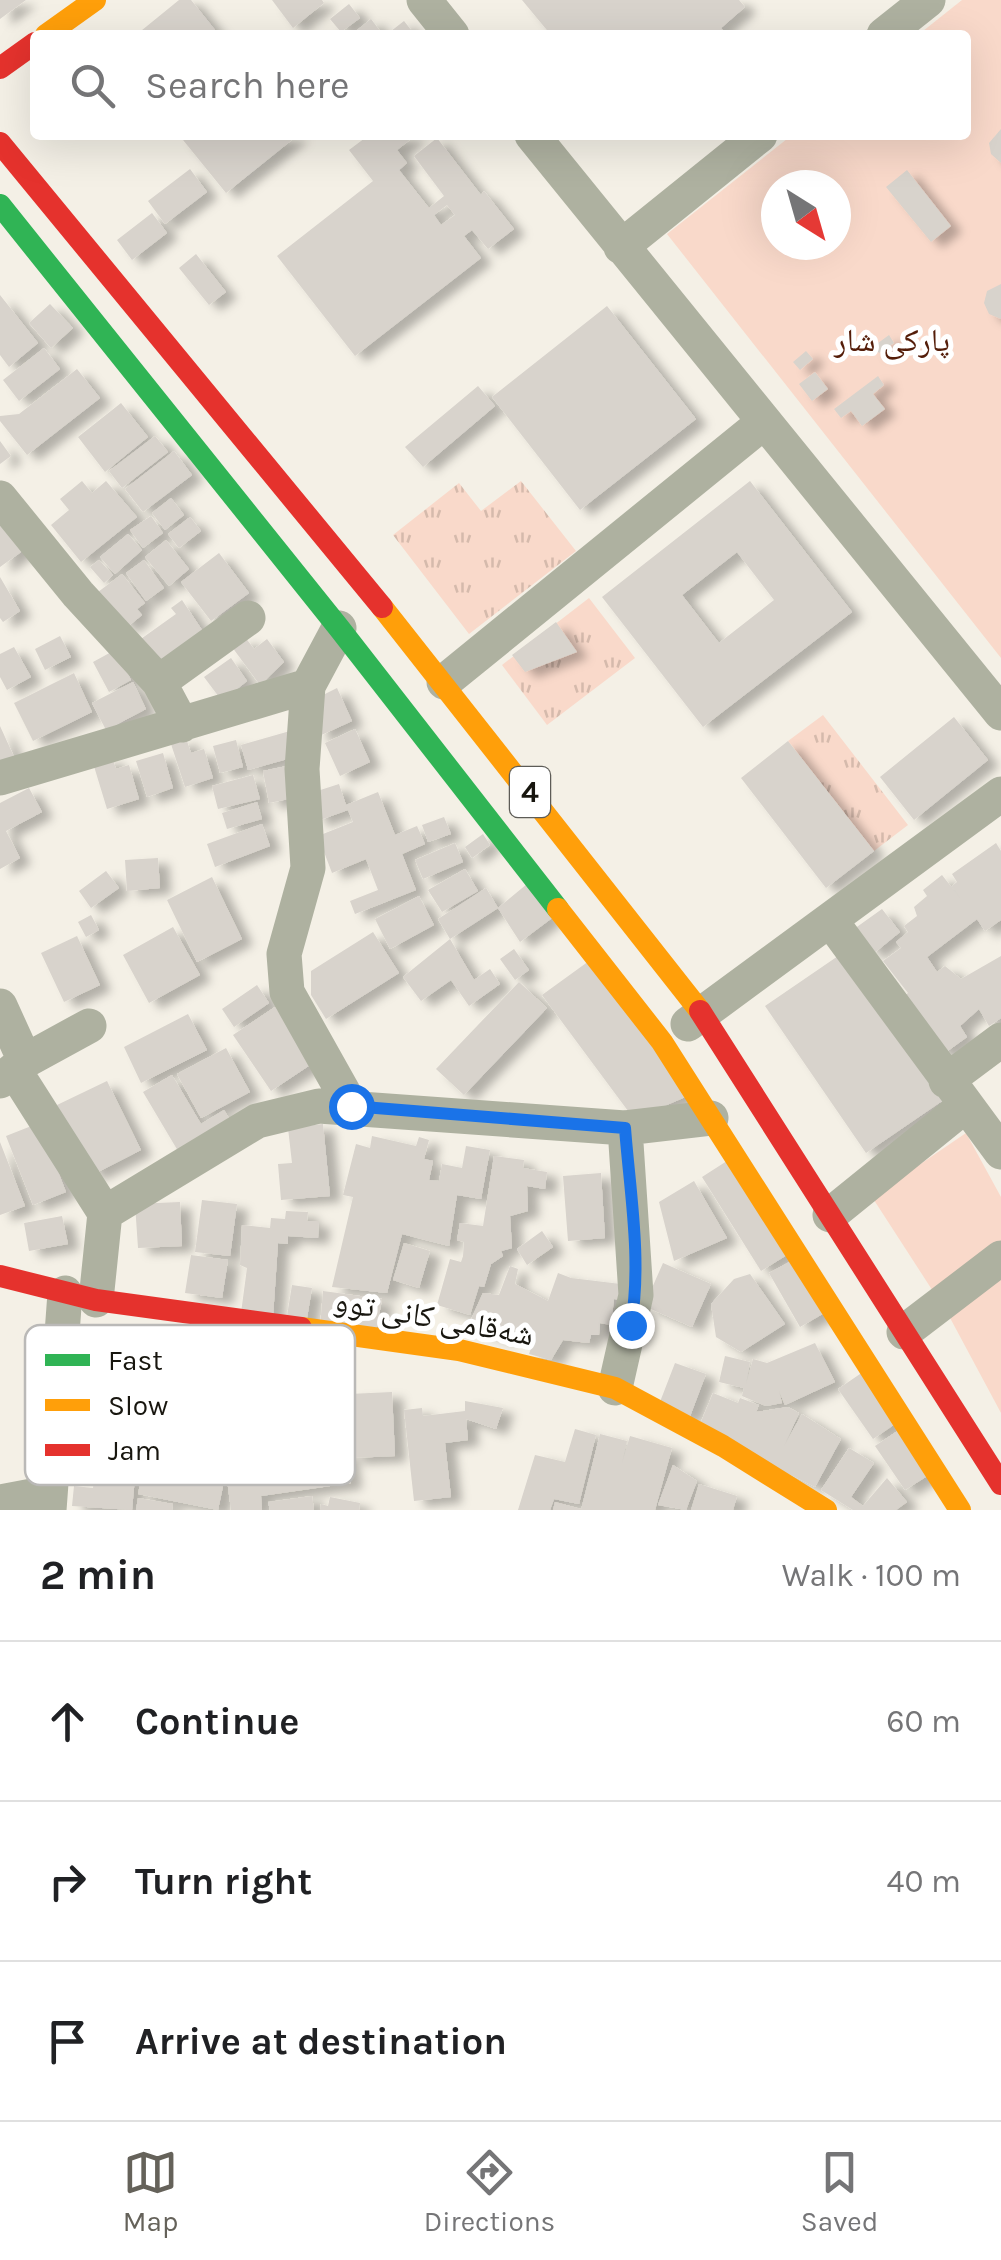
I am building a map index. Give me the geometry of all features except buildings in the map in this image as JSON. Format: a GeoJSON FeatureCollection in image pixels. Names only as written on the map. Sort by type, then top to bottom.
{"type":"FeatureCollection","features":[{"type":"Feature","properties":{"kind":"main road"},"geometry":{"type":"LineString","coordinates":[[53,30],[95,0]]}},
{"type":"Feature","properties":{"kind":"main road"},"geometry":{"type":"LineString","coordinates":[[0,68],[30,47]]}},
{"type":"Feature","properties":{"kind":"main road","name":"4"},"geometry":{"type":"LineString","coordinates":[[0,143],[444,682],[702,1014],[1001,1484]]}},
{"type":"Feature","properties":{"kind":"main road","name":"4"},"geometry":{"type":"LineString","coordinates":[[0,205],[662,1042],[954,1501]]}},
{"type":"Feature","properties":{"kind":"main road","name":"شەقامی کانی توو"},"geometry":{"type":"LineString","coordinates":[[0,1276],[81,1297],[280,1325]]}},
{"type":"Feature","properties":{"kind":"main road","name":"شەقامی کانی توو"},"geometry":{"type":"LineString","coordinates":[[355,1336],[458,1350],[615,1388],[723,1446],[826,1510]]}},
{"type":"Feature","properties":{"kind":"main road"},"geometry":{"type":"LineString","coordinates":[[930,1510],[954,1501]]}},
{"type":"Feature","properties":{"kind":"street"},"geometry":{"type":"LineString","coordinates":[[424,0],[448,30]]}},
{"type":"Feature","properties":{"kind":"street"},"geometry":{"type":"LineString","coordinates":[[890,30],[928,0]]}},
{"type":"Feature","properties":{"kind":"street"},"geometry":{"type":"LineString","coordinates":[[536,140],[1001,713]]}},
{"type":"Feature","properties":{"kind":"street"},"geometry":{"type":"LineString","coordinates":[[621,247],[754,140]]}},
{"type":"Feature","properties":{"kind":"street"},"geometry":{"type":"LineString","coordinates":[[444,682],[764,422]]}},
{"type":"Feature","properties":{"kind":"street"},"geometry":{"type":"LineString","coordinates":[[0,498],[78,594],[159,682],[182,725]]}},
{"type":"Feature","properties":{"kind":"street"},"geometry":{"type":"LineString","coordinates":[[159,682],[248,618]]}},
{"type":"Feature","properties":{"kind":"street"},"geometry":{"type":"LineString","coordinates":[[338,628],[308,686],[302,769],[308,868],[284,954],[287,992],[351,1106]]}},
{"type":"Feature","properties":{"kind":"street"},"geometry":{"type":"LineString","coordinates":[[0,778],[308,686]]}},
{"type":"Feature","properties":{"kind":"street"},"geometry":{"type":"LineString","coordinates":[[662,1042],[1001,794]]}},
{"type":"Feature","properties":{"kind":"street"},"geometry":{"type":"LineString","coordinates":[[831,921],[1001,1152]]}},
{"type":"Feature","properties":{"kind":"street"},"geometry":{"type":"LineString","coordinates":[[0,1006],[13,1071],[105,1214]]}},
{"type":"Feature","properties":{"kind":"street"},"geometry":{"type":"LineString","coordinates":[[13,1071],[89,1026]]}},
{"type":"Feature","properties":{"kind":"street"},"geometry":{"type":"LineString","coordinates":[[830,1215],[956,1093],[1001,1040]]}},
{"type":"Feature","properties":{"kind":"street"},"geometry":{"type":"LineString","coordinates":[[77,1325],[105,1214],[258,1121],[319,1106],[625,1128],[710,1118]]}},
{"type":"Feature","properties":{"kind":"street"},"geometry":{"type":"LineString","coordinates":[[615,1388],[636,1296],[625,1128]]}},
{"type":"Feature","properties":{"kind":"street"},"geometry":{"type":"LineString","coordinates":[[904,1332],[1001,1258]]}},
{"type":"Feature","properties":{"kind":"street"},"geometry":{"type":"LineString","coordinates":[[0,1502],[49,1501]]}},
{"type":"Feature","properties":{"kind":"green space","name":"پاركى شار"},"geometry":{"type":"Polygon","coordinates":[[[962,0],[1001,0],[1001,658],[667,234],[786,140],[971,140],[971,30],[924,30],[962,0]]]}},
{"type":"Feature","properties":{"kind":"green space"},"geometry":{"type":"Polygon","coordinates":[[[521,481],[576,551],[469,634],[393,535],[459,483],[481,511],[521,481]]]}},
{"type":"Feature","properties":{"kind":"green space"},"geometry":{"type":"Polygon","coordinates":[[[589,598],[635,658],[547,725],[502,665],[589,598]]]}},
{"type":"Feature","properties":{"kind":"green space"},"geometry":{"type":"Polygon","coordinates":[[[823,715],[908,825],[874,851],[788,741],[823,715]]]}},
{"type":"Feature","properties":{"kind":"green space"},"geometry":{"type":"Polygon","coordinates":[[[966,1133],[1001,1197],[1001,1413],[949,1316],[872,1197],[966,1133]]]}},
{"type":"Feature","properties":{"kind":"traffic: fast"},"geometry":{"type":"LineString","coordinates":[[0,205],[558,909]]}},
{"type":"Feature","properties":{"kind":"traffic: slow"},"geometry":{"type":"LineString","coordinates":[[53,30],[95,0]]}},
{"type":"Feature","properties":{"kind":"traffic: slow"},"geometry":{"type":"LineString","coordinates":[[382,607],[700,1011]]}},
{"type":"Feature","properties":{"kind":"traffic: slow"},"geometry":{"type":"LineString","coordinates":[[558,909],[662,1042],[960,1510]]}},
{"type":"Feature","properties":{"kind":"traffic: slow"},"geometry":{"type":"LineString","coordinates":[[355,1336],[459,1350],[615,1388],[723,1446],[826,1510]]}},
{"type":"Feature","properties":{"kind":"traffic: jam"},"geometry":{"type":"LineString","coordinates":[[0,68],[30,47]]}},
{"type":"Feature","properties":{"kind":"traffic: jam"},"geometry":{"type":"LineString","coordinates":[[0,143],[382,607]]}},
{"type":"Feature","properties":{"kind":"traffic: jam"},"geometry":{"type":"LineString","coordinates":[[700,1011],[1001,1484]]}},
{"type":"Feature","properties":{"kind":"traffic: jam"},"geometry":{"type":"LineString","coordinates":[[0,1276],[96,1300],[279,1325]]}},
{"type":"Feature","properties":{"kind":"route"},"geometry":{"type":"LineString","coordinates":[[351,1106],[625,1128],[636,1263],[631,1325]]}}]}
